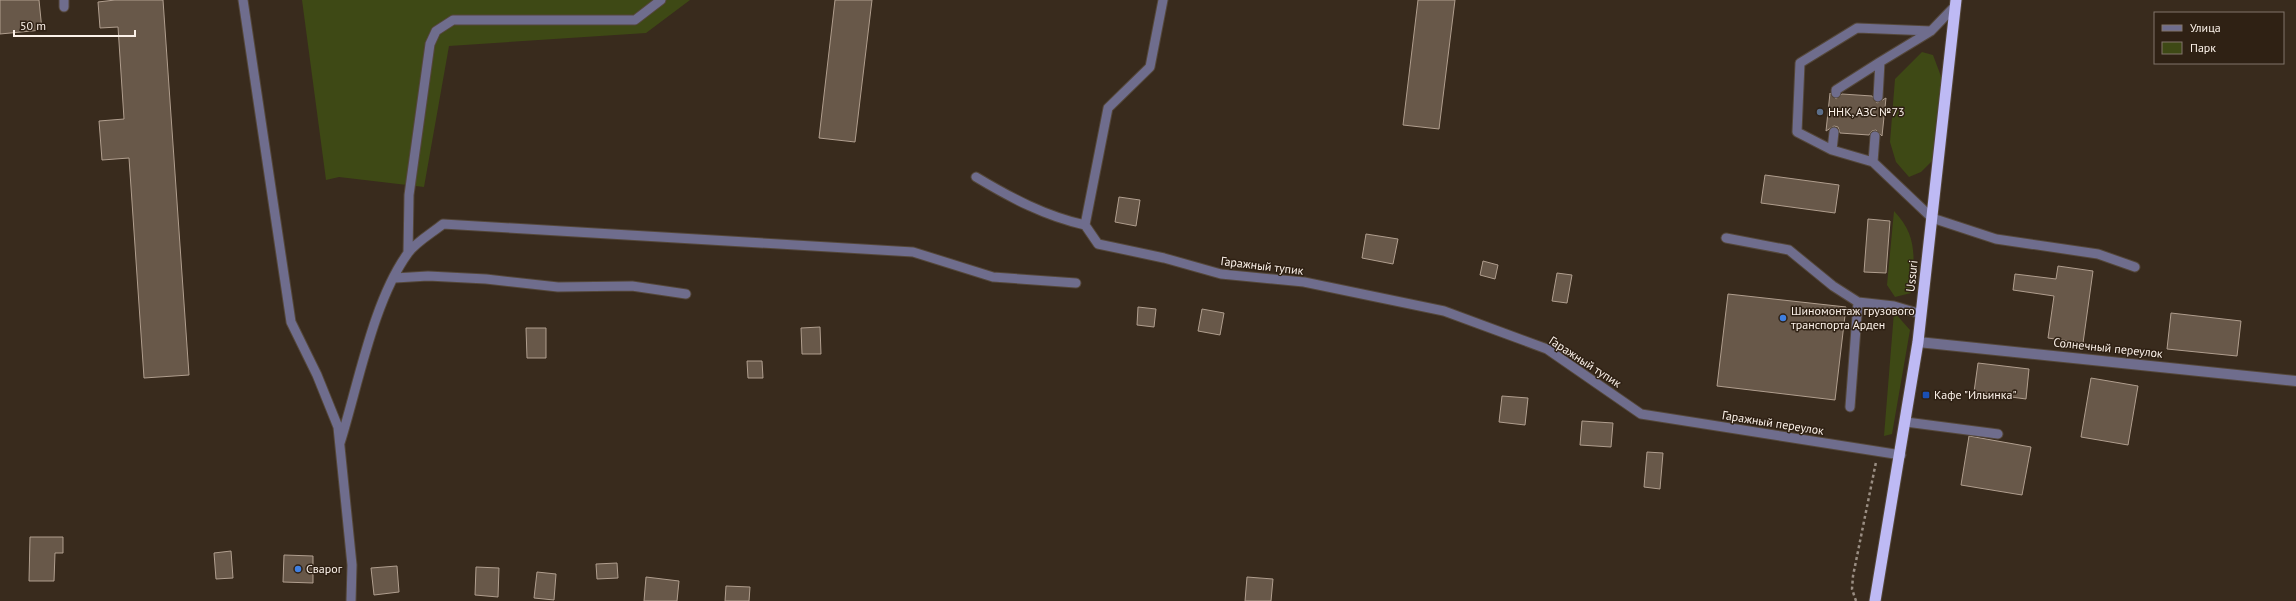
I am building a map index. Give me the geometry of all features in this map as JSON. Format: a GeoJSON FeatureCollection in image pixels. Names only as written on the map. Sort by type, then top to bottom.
{"type":"FeatureCollection","features":[{"type":"Feature","properties":{"kind":"highway","name":"Ussuri"},"geometry":{"type":"LineString","coordinates":[[1876,601],[1901,455],[1918,342],[1956,2]]}},
{"type":"Feature","properties":{"kind":"street","name":"Солнечный переулок"},"geometry":{"type":"LineString","coordinates":[[1918,342],[2296,380]]}},
{"type":"Feature","properties":{"kind":"lane"},"geometry":{"type":"LineString","coordinates":[[243,0],[291,322],[317,375],[338,427],[352,564],[351,601]]}},
{"type":"Feature","properties":{"kind":"lane"},"geometry":{"type":"LineString","coordinates":[[408,253],[409,195],[430,44],[436,31],[453,20],[635,20],[661,0]]}},
{"type":"Feature","properties":{"kind":"lane"},"geometry":{"type":"LineString","coordinates":[[976,177],[1012,199],[1059,219],[1085,225],[1108,108],[1150,67],[1163,0]]}},
{"type":"Feature","properties":{"kind":"lane"},"geometry":{"type":"LineString","coordinates":[[1836,93],[1836,90],[1930,31],[1956,2]]}},
{"type":"Feature","properties":{"kind":"lane"},"geometry":{"type":"LineString","coordinates":[[1930,31],[1857,28],[1800,64],[1797,132],[1832,150],[1874,162],[1932,218],[1996,239],[2098,254],[2135,267]]}},
{"type":"Feature","properties":{"kind":"lane"},"geometry":{"type":"LineString","coordinates":[[1878,97],[1880,62]]}},
{"type":"Feature","properties":{"kind":"lane"},"geometry":{"type":"LineString","coordinates":[[1832,150],[1834,132]]}},
{"type":"Feature","properties":{"kind":"lane"},"geometry":{"type":"LineString","coordinates":[[1874,162],[1875,136]]}},
{"type":"Feature","properties":{"kind":"lane"},"geometry":{"type":"LineString","coordinates":[[340,443],[372,335],[395,278],[408,253],[443,224],[913,252],[993,276],[1076,283]]}},
{"type":"Feature","properties":{"kind":"lane","name":"Гаражный тупик"},"geometry":{"type":"LineString","coordinates":[[1085,225],[1098,244],[1164,258],[1220,274],[1304,282],[1444,311],[1548,349],[1641,414]]}},
{"type":"Feature","properties":{"kind":"lane"},"geometry":{"type":"LineString","coordinates":[[1726,238],[1790,250],[1833,286],[1858,302],[1894,306],[1921,314]]}},
{"type":"Feature","properties":{"kind":"lane"},"geometry":{"type":"LineString","coordinates":[[395,278],[428,276],[486,279],[558,287],[632,286],[686,294]]}},
{"type":"Feature","properties":{"kind":"lane"},"geometry":{"type":"LineString","coordinates":[[1850,407],[1858,302]]}},
{"type":"Feature","properties":{"kind":"lane","name":"Гаражный переулок"},"geometry":{"type":"LineString","coordinates":[[1641,414],[1901,455]]}},
{"type":"Feature","properties":{"kind":"lane"},"geometry":{"type":"LineString","coordinates":[[1906,422],[1998,434]]}},
{"type":"Feature","properties":{"kind":"path"},"geometry":{"type":"LineString","coordinates":[[1856,601],[1852,589],[1853,576],[1878,452]]}},
{"type":"Feature","properties":{"kind":"green space"},"geometry":{"type":"Polygon","coordinates":[[[302,0],[690,0],[646,33],[449,46],[424,187],[339,177],[326,180],[302,0]]]}},
{"type":"Feature","properties":{"kind":"green space"},"geometry":{"type":"Polygon","coordinates":[[[1922,52],[1933,55],[1942,79],[1933,160],[1921,172],[1909,177],[1896,162],[1890,142],[1895,79],[1922,52]]]}},
{"type":"Feature","properties":{"kind":"green space"},"geometry":{"type":"Polygon","coordinates":[[[1894,211],[1908,230],[1914,259],[1911,293],[1895,297],[1887,285],[1894,211]]]}},
{"type":"Feature","properties":{"kind":"green space"},"geometry":{"type":"Polygon","coordinates":[[[1894,312],[1910,330],[1892,434],[1884,436],[1894,312]]]}},
{"type":"Feature","properties":{"kind":"building"},"geometry":{"type":"Polygon","coordinates":[[[0,0],[39,0],[42,30],[0,34],[0,0]]]}},
{"type":"Feature","properties":{"kind":"building"},"geometry":{"type":"Polygon","coordinates":[[[115,0],[163,0],[189,375],[144,378],[129,158],[102,160],[99,121],[124,119],[118,27],[100,28],[98,2],[115,0]]]}},
{"type":"Feature","properties":{"kind":"building"},"geometry":{"type":"Polygon","coordinates":[[[835,0],[872,0],[855,142],[819,138],[835,0]]]}},
{"type":"Feature","properties":{"kind":"building"},"geometry":{"type":"Polygon","coordinates":[[[1418,0],[1455,0],[1439,129],[1403,125],[1418,0]]]}},
{"type":"Feature","properties":{"kind":"building"},"geometry":{"type":"Polygon","coordinates":[[[1830,93],[1836,99],[1842,94],[1872,96],[1877,103],[1886,98],[1882,136],[1876,130],[1872,131],[1869,135],[1840,133],[1838,127],[1834,126],[1826,131],[1830,93]]]}},
{"type":"Feature","properties":{"kind":"building"},"geometry":{"type":"Polygon","coordinates":[[[1765,175],[1839,185],[1835,213],[1761,203],[1765,175]]]}},
{"type":"Feature","properties":{"kind":"building"},"geometry":{"type":"Polygon","coordinates":[[[1119,197],[1140,200],[1136,226],[1115,222],[1119,197]]]}},
{"type":"Feature","properties":{"kind":"building"},"geometry":{"type":"Polygon","coordinates":[[[1868,219],[1890,221],[1886,273],[1864,272],[1868,219]]]}},
{"type":"Feature","properties":{"kind":"building"},"geometry":{"type":"Polygon","coordinates":[[[1366,234],[1398,239],[1393,264],[1362,258],[1366,234]]]}},
{"type":"Feature","properties":{"kind":"building"},"geometry":{"type":"Polygon","coordinates":[[[1483,261],[1498,265],[1495,279],[1480,275],[1483,261]]]}},
{"type":"Feature","properties":{"kind":"building"},"geometry":{"type":"Polygon","coordinates":[[[2058,266],[2093,271],[2083,343],[2048,338],[2054,296],[2013,290],[2015,274],[2056,279],[2058,266]]]}},
{"type":"Feature","properties":{"kind":"building"},"geometry":{"type":"Polygon","coordinates":[[[1557,273],[1572,275],[1567,303],[1552,301],[1557,273]]]}},
{"type":"Feature","properties":{"kind":"building"},"geometry":{"type":"Polygon","coordinates":[[[1728,294],[1846,307],[1835,400],[1717,386],[1728,294]]]}},
{"type":"Feature","properties":{"kind":"building"},"geometry":{"type":"Polygon","coordinates":[[[1138,307],[1156,309],[1154,327],[1137,325],[1138,307]]]}},
{"type":"Feature","properties":{"kind":"building"},"geometry":{"type":"Polygon","coordinates":[[[1202,309],[1224,313],[1220,335],[1198,331],[1202,309]]]}},
{"type":"Feature","properties":{"kind":"building"},"geometry":{"type":"Polygon","coordinates":[[[2171,313],[2241,321],[2237,356],[2167,349],[2171,313]]]}},
{"type":"Feature","properties":{"kind":"building"},"geometry":{"type":"Polygon","coordinates":[[[820,327],[821,354],[802,354],[801,328],[820,327]]]}},
{"type":"Feature","properties":{"kind":"building"},"geometry":{"type":"Polygon","coordinates":[[[526,328],[546,328],[546,358],[527,358],[526,328]]]}},
{"type":"Feature","properties":{"kind":"building"},"geometry":{"type":"Polygon","coordinates":[[[747,361],[762,361],[763,378],[748,378],[747,361]]]}},
{"type":"Feature","properties":{"kind":"building"},"geometry":{"type":"Polygon","coordinates":[[[1978,363],[2029,369],[2026,399],[1974,392],[1978,363]]]}},
{"type":"Feature","properties":{"kind":"building"},"geometry":{"type":"Polygon","coordinates":[[[2091,378],[2138,386],[2128,445],[2081,437],[2091,378]]]}},
{"type":"Feature","properties":{"kind":"building"},"geometry":{"type":"Polygon","coordinates":[[[1502,396],[1528,398],[1525,425],[1499,422],[1502,396]]]}},
{"type":"Feature","properties":{"kind":"building"},"geometry":{"type":"Polygon","coordinates":[[[1582,421],[1613,423],[1611,447],[1580,445],[1582,421]]]}},
{"type":"Feature","properties":{"kind":"building"},"geometry":{"type":"Polygon","coordinates":[[[1969,436],[2031,447],[2022,495],[1961,485],[1969,436]]]}},
{"type":"Feature","properties":{"kind":"building"},"geometry":{"type":"Polygon","coordinates":[[[1647,452],[1663,453],[1660,489],[1644,487],[1647,452]]]}},
{"type":"Feature","properties":{"kind":"building"},"geometry":{"type":"Polygon","coordinates":[[[30,537],[63,537],[63,553],[55,553],[54,581],[29,581],[30,537]]]}},
{"type":"Feature","properties":{"kind":"building"},"geometry":{"type":"Polygon","coordinates":[[[231,551],[233,578],[216,579],[214,553],[231,551]]]}},
{"type":"Feature","properties":{"kind":"building","name":"Сварог"},"geometry":{"type":"Polygon","coordinates":[[[284,555],[313,556],[313,583],[283,582],[284,555]]]}},
{"type":"Feature","properties":{"kind":"building"},"geometry":{"type":"Polygon","coordinates":[[[617,563],[618,578],[597,579],[596,564],[617,563]]]}},
{"type":"Feature","properties":{"kind":"building"},"geometry":{"type":"Polygon","coordinates":[[[397,566],[399,592],[374,595],[371,568],[397,566]]]}},
{"type":"Feature","properties":{"kind":"building"},"geometry":{"type":"Polygon","coordinates":[[[476,567],[499,568],[498,597],[475,595],[476,567]]]}},
{"type":"Feature","properties":{"kind":"building"},"geometry":{"type":"Polygon","coordinates":[[[537,572],[556,574],[554,600],[534,598],[537,572]]]}},
{"type":"Feature","properties":{"kind":"building"},"geometry":{"type":"Polygon","coordinates":[[[646,577],[679,581],[677,601],[644,601],[646,577]]]}},
{"type":"Feature","properties":{"kind":"building"},"geometry":{"type":"Polygon","coordinates":[[[1247,577],[1273,579],[1271,601],[1245,601],[1247,577]]]}},
{"type":"Feature","properties":{"kind":"building"},"geometry":{"type":"Polygon","coordinates":[[[726,586],[750,587],[749,601],[725,601],[726,586]]]}},
{"type":"Feature","properties":{"kind":"place","name":"ННК, АЗС №73"},"geometry":{"type":"Point","coordinates":[1820,112]}},
{"type":"Feature","properties":{"kind":"place","name":"Шиномонтаж грузового транспорта Арден"},"geometry":{"type":"Point","coordinates":[1783,318]}},
{"type":"Feature","properties":{"kind":"place","name":"Кафе \"Ильинка\""},"geometry":{"type":"Point","coordinates":[1926,395]}},
{"type":"Feature","properties":{"kind":"place","name":"Сварог"},"geometry":{"type":"Point","coordinates":[298,569]}}]}
